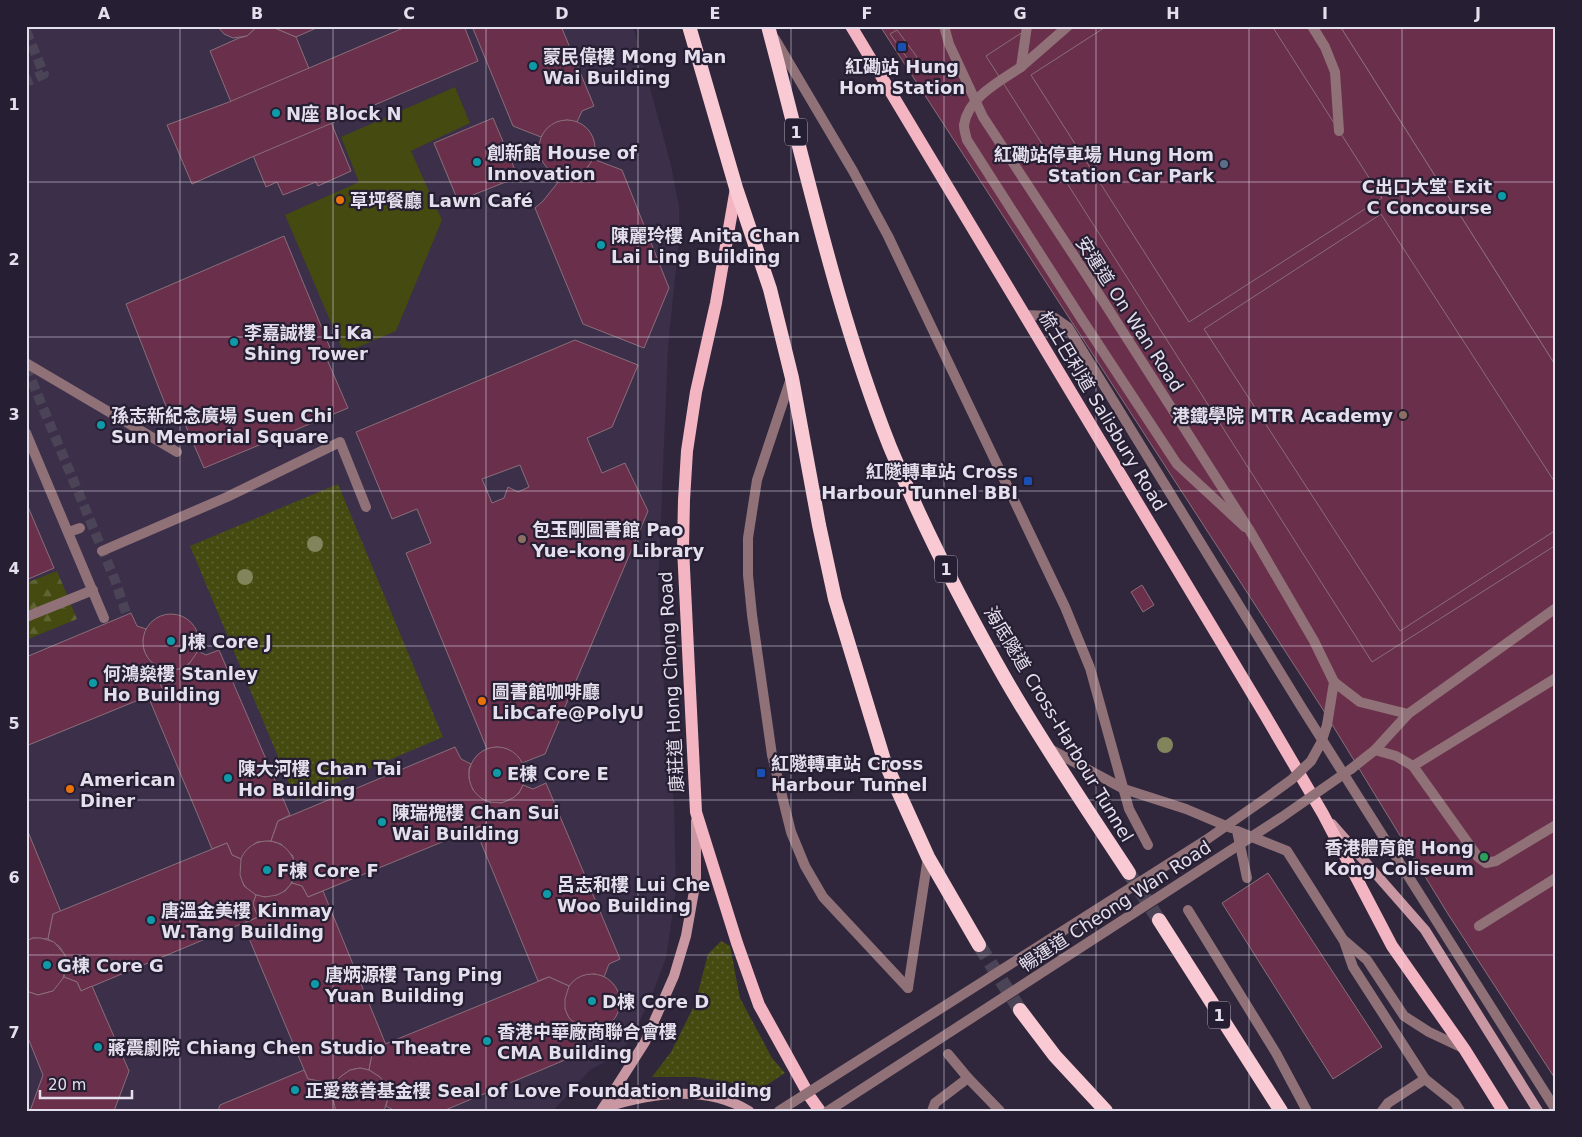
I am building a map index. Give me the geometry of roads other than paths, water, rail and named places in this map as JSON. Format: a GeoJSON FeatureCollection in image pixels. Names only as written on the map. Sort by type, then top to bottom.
{"type":"FeatureCollection","features":[{"type":"Feature","properties":{"kind":"highway","name":"康莊道 Hong Chong Road"},"geometry":{"type":"LineString","coordinates":[[689,26],[736,188]]}},
{"type":"Feature","properties":{"kind":"highway","name":"海底隧道 Cross-Harbour Tunnel"},"geometry":{"type":"LineString","coordinates":[[768,27],[844,311],[865,379],[890,447],[949,576],[1007,681],[1047,747],[1129,873]]}},
{"type":"Feature","properties":{"kind":"highway"},"geometry":{"type":"LineString","coordinates":[[736,188],[770,289],[792,378],[818,525],[835,599],[884,760],[928,857],[979,945]]}},
{"type":"Feature","properties":{"kind":"highway","name":"1"},"geometry":{"type":"LineString","coordinates":[[1158,920],[1281,1111]]}},
{"type":"Feature","properties":{"kind":"highway"},"geometry":{"type":"LineString","coordinates":[[1020,1010],[1055,1056],[1106,1111]]}},
{"type":"Feature","properties":{"kind":"main road","name":"梳士巴利道 Salisbury Road"},"geometry":{"type":"LineString","coordinates":[[851,26],[1186,581],[1323,814],[1392,946],[1465,1050],[1503,1111]]}},
{"type":"Feature","properties":{"kind":"main road","name":"康莊道 Hong Chong Road"},"geometry":{"type":"LineString","coordinates":[[736,188],[716,303],[696,392],[687,451],[684,548],[696,812],[737,943],[759,1004],[810,1097],[820,1111]]}},
{"type":"Feature","properties":{"kind":"main road"},"geometry":{"type":"LineString","coordinates":[[603,1109],[645,1042],[674,976],[686,936],[696,880],[696,812]]}},
{"type":"Feature","properties":{"kind":"main road","name":"梳士巴利道 Salisbury Road"},"geometry":{"type":"LineString","coordinates":[[1323,814],[1425,930],[1538,1111]]}},
{"type":"Feature","properties":{"kind":"main road"},"geometry":{"type":"LineString","coordinates":[[603,1109],[630,1100],[655,1095],[686,1093],[719,1098],[749,1111]]}},
{"type":"Feature","properties":{"kind":"street","name":"安運道 On Wan Road"},"geometry":{"type":"LineString","coordinates":[[944,26],[949,44],[983,117],[1250,531],[1314,641],[1334,682]]}},
{"type":"Feature","properties":{"kind":"street"},"geometry":{"type":"LineString","coordinates":[[1021,67],[1027,26]]}},
{"type":"Feature","properties":{"kind":"street"},"geometry":{"type":"LineString","coordinates":[[1067,26],[1021,67],[976,99],[964,126],[967,140],[1079,316],[1177,464],[1250,531]]}},
{"type":"Feature","properties":{"kind":"street"},"geometry":{"type":"LineString","coordinates":[[1312,26],[1325,47],[1335,72],[1339,131]]}},
{"type":"Feature","properties":{"kind":"street"},"geometry":{"type":"LineString","coordinates":[[768,27],[858,179],[888,236],[1065,607],[1090,668],[1129,809],[1148,845]]}},
{"type":"Feature","properties":{"kind":"street"},"geometry":{"type":"LineString","coordinates":[[1024,315],[1052,316],[1068,327],[1297,700],[1556,1110]]}},
{"type":"Feature","properties":{"kind":"street"},"geometry":{"type":"LineString","coordinates":[[26,363],[176,452]]}},
{"type":"Feature","properties":{"kind":"street"},"geometry":{"type":"LineString","coordinates":[[792,378],[757,480],[748,538],[748,575],[752,615],[772,755],[791,832],[805,866],[823,897],[908,988],[928,857]]}},
{"type":"Feature","properties":{"kind":"street"},"geometry":{"type":"LineString","coordinates":[[26,433],[104,618]]}},
{"type":"Feature","properties":{"kind":"street"},"geometry":{"type":"LineString","coordinates":[[102,551],[227,496],[340,442],[366,507]]}},
{"type":"Feature","properties":{"kind":"street"},"geometry":{"type":"LineString","coordinates":[[69,532],[80,528]]}},
{"type":"Feature","properties":{"kind":"street"},"geometry":{"type":"LineString","coordinates":[[26,617],[92,590]]}},
{"type":"Feature","properties":{"kind":"street","name":"暢運道 Cheong Wan Road"},"geometry":{"type":"LineString","coordinates":[[828,1111],[1282,817],[1375,750],[1408,714],[1556,608]]}},
{"type":"Feature","properties":{"kind":"street"},"geometry":{"type":"LineString","coordinates":[[1413,766],[1556,678]]}},
{"type":"Feature","properties":{"kind":"street"},"geometry":{"type":"LineString","coordinates":[[1334,682],[1360,702],[1408,714]]}},
{"type":"Feature","properties":{"kind":"street","name":"暢運道 Cheong Wan Road"},"geometry":{"type":"LineString","coordinates":[[779,1111],[1198,845],[1291,780],[1311,762],[1321,743],[1327,725],[1334,682]]}},
{"type":"Feature","properties":{"kind":"street"},"geometry":{"type":"LineString","coordinates":[[1047,747],[1124,789],[1186,809],[1287,851],[1344,941],[1353,967],[1424,1079],[1455,1103],[1460,1111]]}},
{"type":"Feature","properties":{"kind":"street"},"geometry":{"type":"LineString","coordinates":[[1375,750],[1396,756],[1413,766],[1478,856],[1486,863],[1496,861],[1556,825]]}},
{"type":"Feature","properties":{"kind":"street"},"geometry":{"type":"LineString","coordinates":[[1237,831],[1247,878]]}},
{"type":"Feature","properties":{"kind":"street"},"geometry":{"type":"LineString","coordinates":[[1479,926],[1556,878]]}},
{"type":"Feature","properties":{"kind":"street"},"geometry":{"type":"LineString","coordinates":[[1188,910],[1276,1053],[1307,1111]]}},
{"type":"Feature","properties":{"kind":"street"},"geometry":{"type":"LineString","coordinates":[[1344,941],[1366,960],[1404,1016],[1429,1032],[1465,1050]]}},
{"type":"Feature","properties":{"kind":"street"},"geometry":{"type":"LineString","coordinates":[[948,1054],[1000,1111]]}},
{"type":"Feature","properties":{"kind":"street"},"geometry":{"type":"LineString","coordinates":[[932,1111],[936,1103],[968,1078]]}},
{"type":"Feature","properties":{"kind":"street"},"geometry":{"type":"LineString","coordinates":[[1382,1111],[1388,1103],[1424,1079]]}},
{"type":"Feature","properties":{"kind":"tunnel"},"geometry":{"type":"LineString","coordinates":[[26,31],[44,74],[26,82]]}},
{"type":"Feature","properties":{"kind":"tunnel"},"geometry":{"type":"LineString","coordinates":[[26,367],[115,580],[127,616]]}},
{"type":"Feature","properties":{"kind":"tunnel"},"geometry":{"type":"LineString","coordinates":[[1129,873],[1159,920]]}},
{"type":"Feature","properties":{"kind":"tunnel"},"geometry":{"type":"LineString","coordinates":[[979,945],[1020,1010]]}},
{"type":"Feature","properties":{"kind":"place","name":"紅磡站 Hung Hom Station"},"geometry":{"type":"Point","coordinates":[902,47]}},
{"type":"Feature","properties":{"kind":"place","name":"蒙民偉樓 Mong Man Wai Building"},"geometry":{"type":"Point","coordinates":[533,66]}},
{"type":"Feature","properties":{"kind":"place","name":"N座 Block N"},"geometry":{"type":"Point","coordinates":[276,113]}},
{"type":"Feature","properties":{"kind":"place","name":"創新館 House of Innovation"},"geometry":{"type":"Point","coordinates":[477,162]}},
{"type":"Feature","properties":{"kind":"place","name":"紅磡站停車場 Hung Hom Station Car Park"},"geometry":{"type":"Point","coordinates":[1224,164]}},
{"type":"Feature","properties":{"kind":"place","name":"C出口大堂 Exit C Concourse"},"geometry":{"type":"Point","coordinates":[1502,196]}},
{"type":"Feature","properties":{"kind":"place","name":"草坪餐廳 Lawn Café"},"geometry":{"type":"Point","coordinates":[340,200]}},
{"type":"Feature","properties":{"kind":"place","name":"陳麗玲樓 Anita Chan Lai Ling Building"},"geometry":{"type":"Point","coordinates":[601,245]}},
{"type":"Feature","properties":{"kind":"place","name":"李嘉誠樓 Li Ka Shing Tower"},"geometry":{"type":"Point","coordinates":[234,342]}},
{"type":"Feature","properties":{"kind":"place","name":"港鐵學院 MTR Academy"},"geometry":{"type":"Point","coordinates":[1403,415]}},
{"type":"Feature","properties":{"kind":"place","name":"孫志新紀念廣場 Suen Chi Sun Memorial Square"},"geometry":{"type":"Point","coordinates":[101,425]}},
{"type":"Feature","properties":{"kind":"place","name":"紅隧轉車站 Cross Harbour Tunnel BBI"},"geometry":{"type":"Point","coordinates":[1028,481]}},
{"type":"Feature","properties":{"kind":"place","name":"包玉剛圖書館 Pao Yue-kong Library"},"geometry":{"type":"Point","coordinates":[522,539]}},
{"type":"Feature","properties":{"kind":"place","name":"J棟 Core J"},"geometry":{"type":"Point","coordinates":[171,641]}},
{"type":"Feature","properties":{"kind":"place","name":"何鴻燊樓 Stanley Ho Building"},"geometry":{"type":"Point","coordinates":[93,683]}},
{"type":"Feature","properties":{"kind":"place","name":"圖書館咖啡廳 LibCafe@PolyU"},"geometry":{"type":"Point","coordinates":[482,701]}},
{"type":"Feature","properties":{"kind":"place","name":"E棟 Core E"},"geometry":{"type":"Point","coordinates":[497,773]}},
{"type":"Feature","properties":{"kind":"place","name":"紅隧轉車站 Cross Harbour Tunnel"},"geometry":{"type":"Point","coordinates":[761,773]}},
{"type":"Feature","properties":{"kind":"place","name":"陳大河樓 Chan Tai Ho Building"},"geometry":{"type":"Point","coordinates":[228,778]}},
{"type":"Feature","properties":{"kind":"place","name":"American Diner"},"geometry":{"type":"Point","coordinates":[70,789]}},
{"type":"Feature","properties":{"kind":"place","name":"陳瑞槐樓 Chan Sui Wai Building"},"geometry":{"type":"Point","coordinates":[382,822]}},
{"type":"Feature","properties":{"kind":"place","name":"香港體育館 Hong Kong Coliseum"},"geometry":{"type":"Point","coordinates":[1484,857]}},
{"type":"Feature","properties":{"kind":"place","name":"F棟 Core F"},"geometry":{"type":"Point","coordinates":[267,870]}},
{"type":"Feature","properties":{"kind":"place","name":"呂志和樓 Lui Che Woo Building"},"geometry":{"type":"Point","coordinates":[547,894]}},
{"type":"Feature","properties":{"kind":"place","name":"唐溫金美樓 Kinmay W.Tang Building"},"geometry":{"type":"Point","coordinates":[151,920]}},
{"type":"Feature","properties":{"kind":"place","name":"G棟 Core G"},"geometry":{"type":"Point","coordinates":[47,965]}},
{"type":"Feature","properties":{"kind":"place","name":"唐炳源樓 Tang Ping Yuan Building"},"geometry":{"type":"Point","coordinates":[315,984]}},
{"type":"Feature","properties":{"kind":"place","name":"D棟 Core D"},"geometry":{"type":"Point","coordinates":[592,1001]}},
{"type":"Feature","properties":{"kind":"place","name":"香港中華廠商聯合會樓 CMA Building"},"geometry":{"type":"Point","coordinates":[487,1041]}},
{"type":"Feature","properties":{"kind":"place","name":"蔣震劇院 Chiang Chen Studio Theatre"},"geometry":{"type":"Point","coordinates":[98,1047]}},
{"type":"Feature","properties":{"kind":"place","name":"正愛慈善基金樓 Seal of Love Foundation Building"},"geometry":{"type":"Point","coordinates":[295,1090]}}]}
